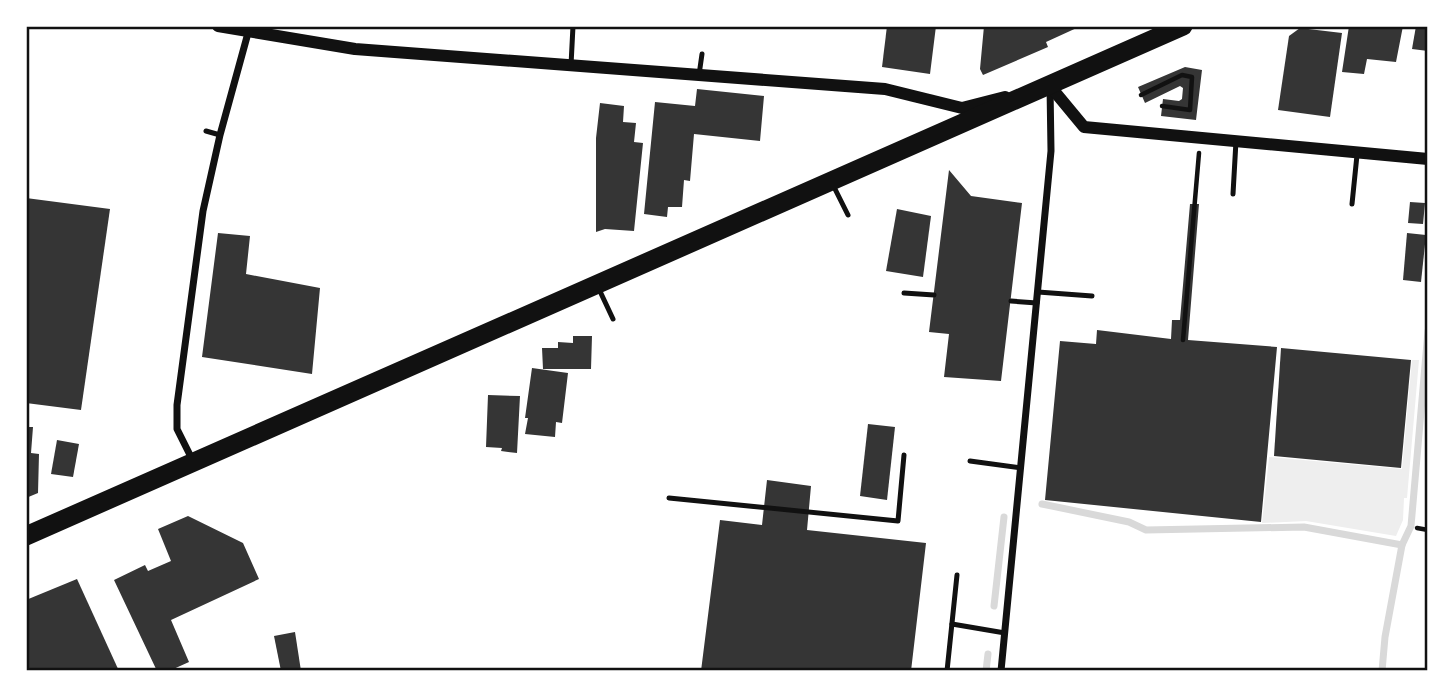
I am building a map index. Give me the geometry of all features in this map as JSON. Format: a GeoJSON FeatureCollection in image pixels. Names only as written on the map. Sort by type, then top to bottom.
{"type":"FeatureCollection","features":[{"type":"Feature","properties":{"kind":"highway"},"geometry":{"type":"LineString","coordinates":[[26,536],[1183,26]]}},
{"type":"Feature","properties":{"kind":"street"},"geometry":{"type":"LineString","coordinates":[[218,26],[355,49],[885,89],[962,108],[1050,86]]}},
{"type":"Feature","properties":{"kind":"street"},"geometry":{"type":"LineString","coordinates":[[194,463],[177,429],[177,405],[204,211],[220,135],[248,33]]}},
{"type":"Feature","properties":{"kind":"street"},"geometry":{"type":"LineString","coordinates":[[1050,86],[1084,127],[1428,159]]}},
{"type":"Feature","properties":{"kind":"street"},"geometry":{"type":"LineString","coordinates":[[1001,671],[1051,151],[1050,86]]}},
{"type":"Feature","properties":{"kind":"lane"},"geometry":{"type":"LineString","coordinates":[[571,65],[573,26]]}},
{"type":"Feature","properties":{"kind":"lane"},"geometry":{"type":"LineString","coordinates":[[699,75],[702,54]]}},
{"type":"Feature","properties":{"kind":"lane"},"geometry":{"type":"LineString","coordinates":[[206,131],[220,135]]}},
{"type":"Feature","properties":{"kind":"lane"},"geometry":{"type":"LineString","coordinates":[[1233,194],[1236,141]]}},
{"type":"Feature","properties":{"kind":"lane"},"geometry":{"type":"LineString","coordinates":[[1352,204],[1357,151]]}},
{"type":"Feature","properties":{"kind":"lane"},"geometry":{"type":"LineString","coordinates":[[832,182],[848,215]]}},
{"type":"Feature","properties":{"kind":"lane"},"geometry":{"type":"LineString","coordinates":[[597,285],[613,319]]}},
{"type":"Feature","properties":{"kind":"lane"},"geometry":{"type":"LineString","coordinates":[[1038,292],[1092,296]]}},
{"type":"Feature","properties":{"kind":"lane"},"geometry":{"type":"LineString","coordinates":[[904,293],[934,295]]}},
{"type":"Feature","properties":{"kind":"lane"},"geometry":{"type":"LineString","coordinates":[[1011,301],[1037,303]]}},
{"type":"Feature","properties":{"kind":"lane"},"geometry":{"type":"LineString","coordinates":[[669,498],[898,521],[904,455]]}},
{"type":"Feature","properties":{"kind":"lane"},"geometry":{"type":"LineString","coordinates":[[970,461],[1021,468]]}},
{"type":"Feature","properties":{"kind":"lane"},"geometry":{"type":"LineString","coordinates":[[947,671],[957,575]]}},
{"type":"Feature","properties":{"kind":"lane"},"geometry":{"type":"LineString","coordinates":[[953,624],[1005,633]]}},
{"type":"Feature","properties":{"kind":"path"},"geometry":{"type":"LineString","coordinates":[[1141,95],[1182,75],[1192,77],[1190,110],[1162,106]]}},
{"type":"Feature","properties":{"kind":"path"},"geometry":{"type":"LineString","coordinates":[[1183,340],[1199,152]]}},
{"type":"Feature","properties":{"kind":"path"},"geometry":{"type":"LineString","coordinates":[[1417,528],[1428,530]]}},
{"type":"Feature","properties":{"kind":"shaded area"},"geometry":{"type":"Polygon","coordinates":[[[1412,360],[1419,360],[1407,498],[1404,498],[1403,520],[1396,536],[1306,521],[1262,523],[1269,457],[1402,469],[1412,360]]]}},
{"type":"Feature","properties":{"kind":"building"},"geometry":{"type":"Polygon","coordinates":[[[887,26],[936,26],[930,74],[882,67],[887,26]]]}},
{"type":"Feature","properties":{"kind":"building"},"geometry":{"type":"Polygon","coordinates":[[[984,26],[1081,26],[1046,42],[1048,47],[983,75],[980,69],[984,26]]]}},
{"type":"Feature","properties":{"kind":"building"},"geometry":{"type":"Polygon","coordinates":[[[1349,26],[1403,26],[1396,62],[1367,59],[1364,74],[1342,72],[1349,26]]]}},
{"type":"Feature","properties":{"kind":"building"},"geometry":{"type":"Polygon","coordinates":[[[1416,26],[1428,26],[1428,51],[1412,49],[1416,26]]]}},
{"type":"Feature","properties":{"kind":"building"},"geometry":{"type":"Polygon","coordinates":[[[1300,28],[1342,33],[1330,117],[1278,110],[1289,36],[1300,28]]]}},
{"type":"Feature","properties":{"kind":"building"},"geometry":{"type":"Polygon","coordinates":[[[1185,67],[1202,70],[1196,120],[1161,116],[1163,99],[1179,101],[1182,99],[1183,88],[1180,86],[1145,103],[1138,87],[1185,67]]]}},
{"type":"Feature","properties":{"kind":"building"},"geometry":{"type":"Polygon","coordinates":[[[697,89],[764,96],[760,141],[694,134],[690,181],[684,180],[682,207],[668,207],[667,217],[644,214],[655,102],[695,106],[697,89]]]}},
{"type":"Feature","properties":{"kind":"building"},"geometry":{"type":"Polygon","coordinates":[[[600,103],[624,106],[623,122],[636,123],[634,142],[643,143],[634,231],[605,229],[596,232],[596,138],[600,103]]]}},
{"type":"Feature","properties":{"kind":"building"},"geometry":{"type":"Polygon","coordinates":[[[949,170],[971,196],[1022,203],[1001,381],[944,377],[949,334],[929,332],[949,170]]]}},
{"type":"Feature","properties":{"kind":"building"},"geometry":{"type":"Polygon","coordinates":[[[26,198],[110,209],[81,410],[26,403],[26,198]]]}},
{"type":"Feature","properties":{"kind":"building"},"geometry":{"type":"Polygon","coordinates":[[[1410,202],[1425,203],[1423,224],[1408,223],[1410,202]]]}},
{"type":"Feature","properties":{"kind":"building"},"geometry":{"type":"Polygon","coordinates":[[[1190,204],[1199,204],[1188,340],[1277,347],[1261,522],[1045,500],[1060,341],[1096,344],[1097,330],[1171,339],[1172,320],[1180,320],[1190,204]]]}},
{"type":"Feature","properties":{"kind":"building"},"geometry":{"type":"Polygon","coordinates":[[[897,209],[931,216],[923,277],[886,271],[897,209]]]}},
{"type":"Feature","properties":{"kind":"building"},"geometry":{"type":"Polygon","coordinates":[[[218,233],[250,236],[246,274],[320,288],[312,374],[202,357],[218,233]]]}},
{"type":"Feature","properties":{"kind":"building"},"geometry":{"type":"Polygon","coordinates":[[[1407,233],[1426,235],[1421,282],[1403,280],[1407,233]]]}},
{"type":"Feature","properties":{"kind":"building"},"geometry":{"type":"Polygon","coordinates":[[[573,336],[592,336],[591,369],[543,369],[542,348],[558,348],[558,342],[573,343],[573,336]]]}},
{"type":"Feature","properties":{"kind":"building"},"geometry":{"type":"Polygon","coordinates":[[[1281,348],[1411,360],[1401,468],[1274,456],[1281,348]]]}},
{"type":"Feature","properties":{"kind":"building"},"geometry":{"type":"Polygon","coordinates":[[[532,368],[568,373],[562,423],[556,422],[555,437],[525,434],[532,368]]]}},
{"type":"Feature","properties":{"kind":"building"},"geometry":{"type":"Polygon","coordinates":[[[488,395],[520,396],[517,453],[486,447],[488,395]]]}},
{"type":"Feature","properties":{"kind":"building"},"geometry":{"type":"Polygon","coordinates":[[[868,424],[895,427],[887,500],[860,496],[868,424]]]}},
{"type":"Feature","properties":{"kind":"building"},"geometry":{"type":"Polygon","coordinates":[[[26,427],[33,427],[31,453],[39,454],[38,493],[26,498],[26,427]]]}},
{"type":"Feature","properties":{"kind":"building"},"geometry":{"type":"Polygon","coordinates":[[[57,440],[79,444],[73,477],[51,474],[57,440]]]}},
{"type":"Feature","properties":{"kind":"building"},"geometry":{"type":"Polygon","coordinates":[[[767,480],[811,486],[807,530],[926,543],[911,671],[701,671],[720,520],[762,525],[767,480]]]}},
{"type":"Feature","properties":{"kind":"building"},"geometry":{"type":"Polygon","coordinates":[[[188,516],[243,543],[259,579],[171,620],[189,662],[169,671],[157,671],[114,580],[145,565],[148,571],[171,561],[158,529],[188,516]]]}},
{"type":"Feature","properties":{"kind":"building"},"geometry":{"type":"Polygon","coordinates":[[[77,579],[119,671],[26,671],[26,600],[77,579]]]}},
{"type":"Feature","properties":{"kind":"building"},"geometry":{"type":"Polygon","coordinates":[[[295,632],[301,671],[281,671],[274,636],[295,632]]]}},
{"type":"Feature","properties":{"kind":"waterway"},"geometry":{"type":"LineString","coordinates":[[1382,671],[1385,637],[1402,545],[1411,526],[1428,331]]}},
{"type":"Feature","properties":{"kind":"waterway"},"geometry":{"type":"LineString","coordinates":[[1042,504],[1129,522],[1146,530],[1304,527],[1402,545]]}},
{"type":"Feature","properties":{"kind":"waterway"},"geometry":{"type":"LineString","coordinates":[[994,606],[1004,517]]}},
{"type":"Feature","properties":{"kind":"waterway"},"geometry":{"type":"LineString","coordinates":[[986,671],[988,654]]}}]}
